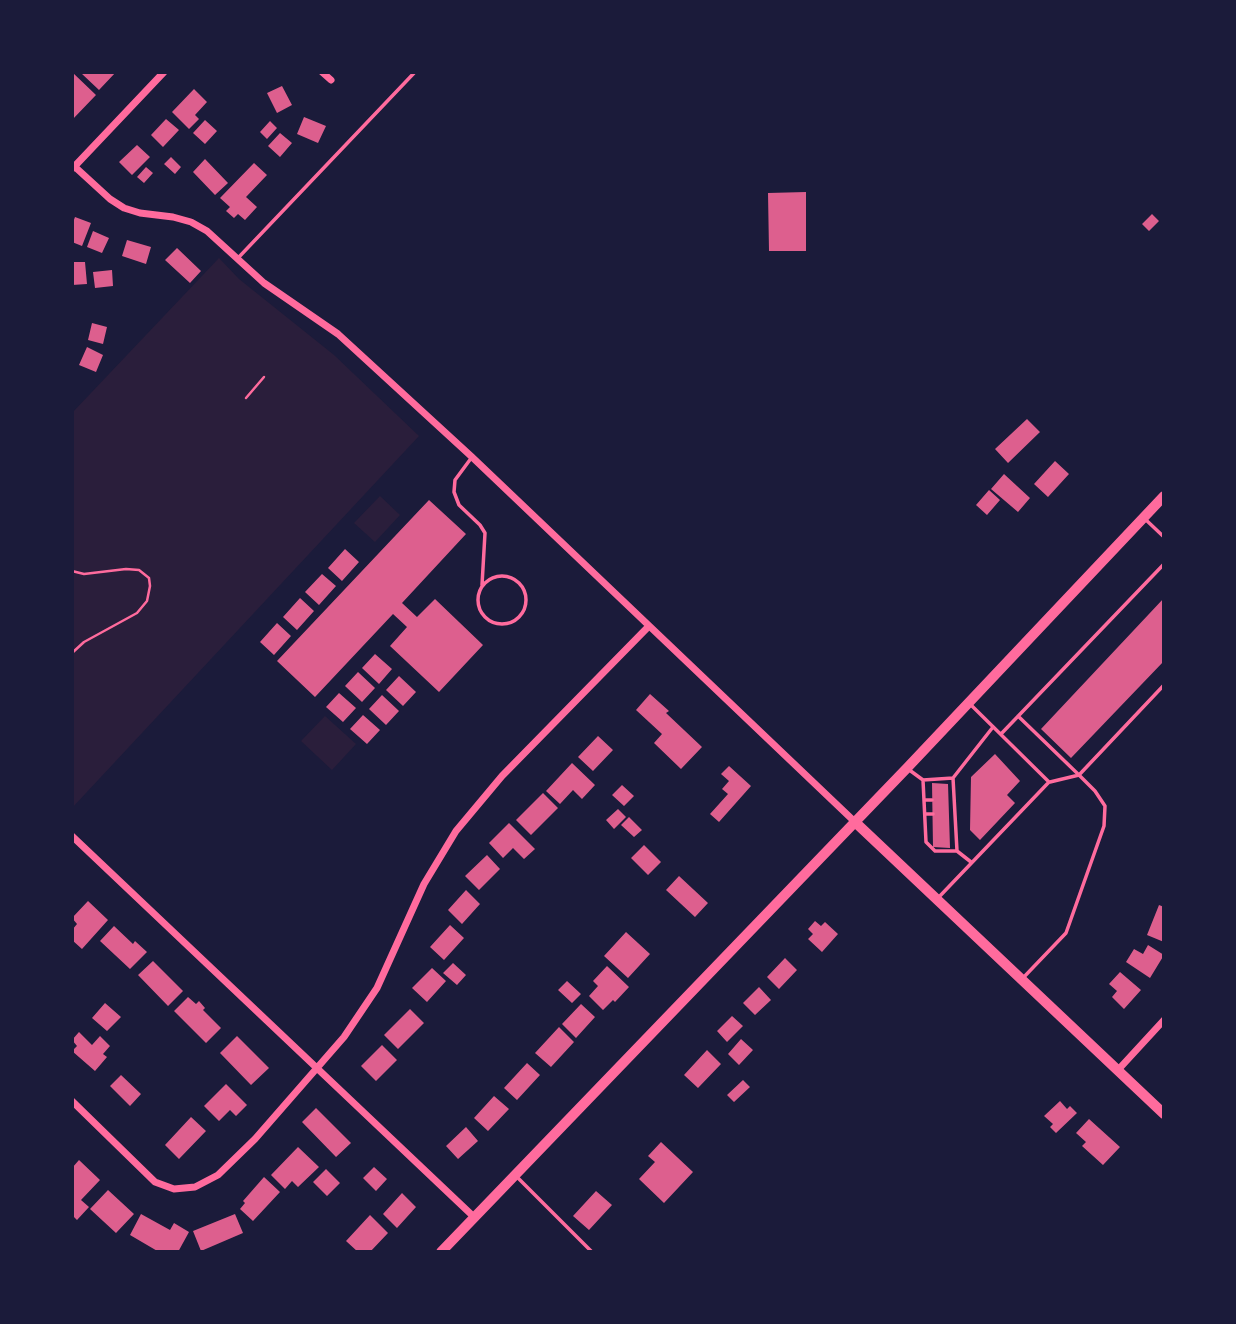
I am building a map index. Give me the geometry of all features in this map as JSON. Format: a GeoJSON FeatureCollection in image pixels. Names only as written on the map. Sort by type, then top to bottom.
{"type":"FeatureCollection","features":[{"type":"Feature","properties":{"kind":"main road"},"geometry":{"type":"LineString","coordinates":[[441,1252],[907,768],[1164,496]]}},
{"type":"Feature","properties":{"kind":"main road"},"geometry":{"type":"LineString","coordinates":[[855,822],[1164,1114]]}},
{"type":"Feature","properties":{"kind":"street"},"geometry":{"type":"LineString","coordinates":[[164,72],[73,167],[110,200],[124,208],[173,217],[191,222],[207,231],[264,284],[359,351],[855,822]]}},
{"type":"Feature","properties":{"kind":"street"},"geometry":{"type":"LineString","coordinates":[[322,72],[331,80]]}},
{"type":"Feature","properties":{"kind":"street"},"geometry":{"type":"LineString","coordinates":[[72,1101],[155,1182],[174,1189],[195,1187],[218,1175],[255,1139],[344,1037],[377,988],[424,884],[456,831],[502,776],[648,627]]}},
{"type":"Feature","properties":{"kind":"street"},"geometry":{"type":"LineString","coordinates":[[72,836],[474,1217]]}},
{"type":"Feature","properties":{"kind":"street"},"geometry":{"type":"LineString","coordinates":[[1118,1070],[1164,1020]]}},
{"type":"Feature","properties":{"kind":"lane"},"geometry":{"type":"LineString","coordinates":[[237,259],[415,72]]}},
{"type":"Feature","properties":{"kind":"lane"},"geometry":{"type":"LineString","coordinates":[[472,457],[455,480],[454,492],[459,505],[485,533],[480,610],[491,621],[507,623],[521,614],[526,600],[516,581],[509,577],[494,578],[482,586]]}},
{"type":"Feature","properties":{"kind":"lane"},"geometry":{"type":"LineString","coordinates":[[1144,517],[1164,537]]}},
{"type":"Feature","properties":{"kind":"lane"},"geometry":{"type":"LineString","coordinates":[[1000,734],[1164,564]]}},
{"type":"Feature","properties":{"kind":"lane"},"geometry":{"type":"LineString","coordinates":[[938,898],[1049,782],[1079,775],[1164,685]]}},
{"type":"Feature","properties":{"kind":"lane"},"geometry":{"type":"LineString","coordinates":[[968,703],[1049,782]]}},
{"type":"Feature","properties":{"kind":"lane"},"geometry":{"type":"LineString","coordinates":[[1018,716],[1095,790],[1105,806],[1104,825],[1066,933],[1021,979]]}},
{"type":"Feature","properties":{"kind":"lane"},"geometry":{"type":"LineString","coordinates":[[957,851],[953,778],[993,727]]}},
{"type":"Feature","properties":{"kind":"lane"},"geometry":{"type":"LineString","coordinates":[[907,768],[923,780],[953,778]]}},
{"type":"Feature","properties":{"kind":"lane"},"geometry":{"type":"LineString","coordinates":[[923,780],[926,842],[935,851],[957,851],[971,862]]}},
{"type":"Feature","properties":{"kind":"lane"},"geometry":{"type":"LineString","coordinates":[[948,799],[954,799]]}},
{"type":"Feature","properties":{"kind":"lane"},"geometry":{"type":"LineString","coordinates":[[924,800],[932,800]]}},
{"type":"Feature","properties":{"kind":"lane"},"geometry":{"type":"LineString","coordinates":[[925,814],[933,814]]}},
{"type":"Feature","properties":{"kind":"lane"},"geometry":{"type":"LineString","coordinates":[[949,815],[955,815]]}},
{"type":"Feature","properties":{"kind":"lane"},"geometry":{"type":"LineString","coordinates":[[925,831],[933,831]]}},
{"type":"Feature","properties":{"kind":"lane"},"geometry":{"type":"LineString","coordinates":[[949,831],[955,831]]}},
{"type":"Feature","properties":{"kind":"lane"},"geometry":{"type":"LineString","coordinates":[[515,1174],[592,1252]]}},
{"type":"Feature","properties":{"kind":"path"},"geometry":{"type":"LineString","coordinates":[[246,398],[264,377]]}},
{"type":"Feature","properties":{"kind":"path"},"geometry":{"type":"LineString","coordinates":[[72,572],[84,574],[139,570],[149,578],[150,586],[147,601],[137,613],[84,642],[72,653]]}},
{"type":"Feature","properties":{"kind":"shaded area"},"geometry":{"type":"Polygon","coordinates":[[[219,258],[239,279],[334,355],[419,436],[72,808],[72,413],[219,258]]]}},
{"type":"Feature","properties":{"kind":"shaded area"},"geometry":{"type":"Polygon","coordinates":[[[380,496],[400,515],[375,542],[354,523],[380,496]]]}},
{"type":"Feature","properties":{"kind":"shaded area"},"geometry":{"type":"Polygon","coordinates":[[[325,716],[356,744],[332,770],[301,741],[325,716]]]}},
{"type":"Feature","properties":{"kind":"building"},"geometry":{"type":"Polygon","coordinates":[[[72,72],[96,95],[72,120],[72,72]]]}},
{"type":"Feature","properties":{"kind":"building"},"geometry":{"type":"Polygon","coordinates":[[[116,72],[99,90],[81,73],[116,72]]]}},
{"type":"Feature","properties":{"kind":"building"},"geometry":{"type":"Polygon","coordinates":[[[282,86],[292,105],[277,113],[267,93],[282,86]]]}},
{"type":"Feature","properties":{"kind":"building"},"geometry":{"type":"Polygon","coordinates":[[[194,89],[207,102],[195,115],[199,119],[189,129],[172,112],[194,89]]]}},
{"type":"Feature","properties":{"kind":"building"},"geometry":{"type":"Polygon","coordinates":[[[304,117],[326,126],[318,143],[297,134],[304,117]]]}},
{"type":"Feature","properties":{"kind":"building"},"geometry":{"type":"Polygon","coordinates":[[[166,119],[179,130],[163,147],[151,135],[166,119]]]}},
{"type":"Feature","properties":{"kind":"building"},"geometry":{"type":"Polygon","coordinates":[[[205,120],[217,131],[205,144],[193,133],[205,120]]]}},
{"type":"Feature","properties":{"kind":"building"},"geometry":{"type":"Polygon","coordinates":[[[270,121],[277,128],[267,139],[260,132],[270,121]]]}},
{"type":"Feature","properties":{"kind":"building"},"geometry":{"type":"Polygon","coordinates":[[[280,133],[292,143],[280,157],[268,146],[280,133]]]}},
{"type":"Feature","properties":{"kind":"building"},"geometry":{"type":"Polygon","coordinates":[[[137,145],[150,157],[132,175],[119,162],[137,145]]]}},
{"type":"Feature","properties":{"kind":"building"},"geometry":{"type":"Polygon","coordinates":[[[171,157],[181,167],[175,174],[164,164],[171,157]]]}},
{"type":"Feature","properties":{"kind":"building"},"geometry":{"type":"Polygon","coordinates":[[[205,159],[228,183],[215,195],[193,172],[205,159]]]}},
{"type":"Feature","properties":{"kind":"building"},"geometry":{"type":"Polygon","coordinates":[[[254,163],[267,175],[246,197],[257,207],[245,220],[238,214],[234,218],[226,211],[230,207],[220,198],[254,163]]]}},
{"type":"Feature","properties":{"kind":"building"},"geometry":{"type":"Polygon","coordinates":[[[146,167],[153,173],[144,183],[137,177],[146,167]]]}},
{"type":"Feature","properties":{"kind":"building"},"geometry":{"type":"Polygon","coordinates":[[[806,192],[806,251],[769,251],[768,193],[806,192]]]}},
{"type":"Feature","properties":{"kind":"building"},"geometry":{"type":"Polygon","coordinates":[[[1152,214],[1159,221],[1149,231],[1142,224],[1152,214]]]}},
{"type":"Feature","properties":{"kind":"building"},"geometry":{"type":"Polygon","coordinates":[[[75,217],[91,223],[82,246],[72,242],[75,217]]]}},
{"type":"Feature","properties":{"kind":"building"},"geometry":{"type":"Polygon","coordinates":[[[93,231],[109,238],[102,253],[87,247],[93,231]]]}},
{"type":"Feature","properties":{"kind":"building"},"geometry":{"type":"Polygon","coordinates":[[[127,240],[151,247],[146,264],[122,256],[127,240]]]}},
{"type":"Feature","properties":{"kind":"building"},"geometry":{"type":"Polygon","coordinates":[[[177,248],[201,271],[190,283],[165,260],[177,248]]]}},
{"type":"Feature","properties":{"kind":"building"},"geometry":{"type":"Polygon","coordinates":[[[72,262],[85,262],[87,284],[72,285],[72,262]]]}},
{"type":"Feature","properties":{"kind":"building"},"geometry":{"type":"Polygon","coordinates":[[[112,270],[113,286],[95,288],[93,272],[112,270]]]}},
{"type":"Feature","properties":{"kind":"building"},"geometry":{"type":"Polygon","coordinates":[[[92,323],[107,327],[103,344],[88,340],[92,323]]]}},
{"type":"Feature","properties":{"kind":"building"},"geometry":{"type":"Polygon","coordinates":[[[87,347],[103,355],[96,372],[79,365],[87,347]]]}},
{"type":"Feature","properties":{"kind":"building"},"geometry":{"type":"Polygon","coordinates":[[[1027,419],[1040,432],[1008,463],[995,449],[1027,419]]]}},
{"type":"Feature","properties":{"kind":"building"},"geometry":{"type":"Polygon","coordinates":[[[1055,461],[1069,474],[1048,497],[1034,484],[1055,461]]]}},
{"type":"Feature","properties":{"kind":"building"},"geometry":{"type":"Polygon","coordinates":[[[1004,474],[1030,498],[1018,512],[991,489],[1004,474]]]}},
{"type":"Feature","properties":{"kind":"building"},"geometry":{"type":"Polygon","coordinates":[[[989,490],[1000,500],[987,515],[976,505],[989,490]]]}},
{"type":"Feature","properties":{"kind":"building"},"geometry":{"type":"Polygon","coordinates":[[[429,500],[466,534],[402,603],[417,617],[435,599],[483,645],[439,692],[390,646],[407,627],[393,614],[315,697],[277,661],[429,500]]]}},
{"type":"Feature","properties":{"kind":"building"},"geometry":{"type":"Polygon","coordinates":[[[345,549],[359,562],[342,581],[328,568],[345,549]]]}},
{"type":"Feature","properties":{"kind":"building"},"geometry":{"type":"Polygon","coordinates":[[[322,574],[336,586],[319,605],[305,592],[322,574]]]}},
{"type":"Feature","properties":{"kind":"building"},"geometry":{"type":"Polygon","coordinates":[[[300,598],[314,611],[297,630],[283,617],[300,598]]]}},
{"type":"Feature","properties":{"kind":"building"},"geometry":{"type":"Polygon","coordinates":[[[1164,598],[1164,661],[1071,758],[1041,729],[1164,598]]]}},
{"type":"Feature","properties":{"kind":"building"},"geometry":{"type":"Polygon","coordinates":[[[277,623],[291,636],[274,655],[260,642],[277,623]]]}},
{"type":"Feature","properties":{"kind":"building"},"geometry":{"type":"Polygon","coordinates":[[[375,654],[392,669],[379,684],[362,668],[375,654]]]}},
{"type":"Feature","properties":{"kind":"building"},"geometry":{"type":"Polygon","coordinates":[[[358,672],[375,688],[362,702],[345,686],[358,672]]]}},
{"type":"Feature","properties":{"kind":"building"},"geometry":{"type":"Polygon","coordinates":[[[399,676],[416,692],[403,706],[386,690],[399,676]]]}},
{"type":"Feature","properties":{"kind":"building"},"geometry":{"type":"Polygon","coordinates":[[[339,693],[356,708],[343,722],[326,707],[339,693]]]}},
{"type":"Feature","properties":{"kind":"building"},"geometry":{"type":"Polygon","coordinates":[[[650,694],[702,747],[681,769],[654,743],[662,734],[636,710],[650,694]]]}},
{"type":"Feature","properties":{"kind":"building"},"geometry":{"type":"Polygon","coordinates":[[[382,695],[399,711],[386,725],[369,709],[382,695]]]}},
{"type":"Feature","properties":{"kind":"building"},"geometry":{"type":"Polygon","coordinates":[[[363,715],[380,730],[367,744],[350,729],[363,715]]]}},
{"type":"Feature","properties":{"kind":"building"},"geometry":{"type":"Polygon","coordinates":[[[598,736],[613,750],[593,771],[578,757],[598,736]]]}},
{"type":"Feature","properties":{"kind":"building"},"geometry":{"type":"Polygon","coordinates":[[[995,754],[1020,781],[1007,795],[1015,803],[980,840],[970,830],[971,777],[995,754]]]}},
{"type":"Feature","properties":{"kind":"building"},"geometry":{"type":"Polygon","coordinates":[[[572,763],[595,785],[582,799],[573,790],[560,804],[546,791],[572,763]]]}},
{"type":"Feature","properties":{"kind":"building"},"geometry":{"type":"Polygon","coordinates":[[[729,766],[751,786],[719,822],[710,814],[728,794],[722,789],[729,781],[721,774],[729,766]]]}},
{"type":"Feature","properties":{"kind":"building"},"geometry":{"type":"Polygon","coordinates":[[[932,783],[948,784],[950,848],[933,847],[932,783]]]}},
{"type":"Feature","properties":{"kind":"building"},"geometry":{"type":"Polygon","coordinates":[[[622,785],[634,796],[624,806],[612,795],[622,785]]]}},
{"type":"Feature","properties":{"kind":"building"},"geometry":{"type":"Polygon","coordinates":[[[543,793],[558,808],[531,835],[516,820],[543,793]]]}},
{"type":"Feature","properties":{"kind":"building"},"geometry":{"type":"Polygon","coordinates":[[[618,809],[626,817],[614,829],[606,820],[618,809]]]}},
{"type":"Feature","properties":{"kind":"building"},"geometry":{"type":"Polygon","coordinates":[[[629,817],[642,830],[634,837],[621,825],[629,817]]]}},
{"type":"Feature","properties":{"kind":"building"},"geometry":{"type":"Polygon","coordinates":[[[509,823],[535,849],[524,859],[513,848],[503,858],[489,843],[509,823]]]}},
{"type":"Feature","properties":{"kind":"building"},"geometry":{"type":"Polygon","coordinates":[[[644,845],[661,862],[648,875],[631,858],[644,845]]]}},
{"type":"Feature","properties":{"kind":"building"},"geometry":{"type":"Polygon","coordinates":[[[487,855],[500,869],[479,890],[465,876],[487,855]]]}},
{"type":"Feature","properties":{"kind":"building"},"geometry":{"type":"Polygon","coordinates":[[[679,876],[708,903],[695,917],[666,890],[679,876]]]}},
{"type":"Feature","properties":{"kind":"building"},"geometry":{"type":"Polygon","coordinates":[[[466,890],[480,904],[462,924],[448,910],[466,890]]]}},
{"type":"Feature","properties":{"kind":"building"},"geometry":{"type":"Polygon","coordinates":[[[88,901],[108,920],[82,949],[72,940],[72,930],[77,924],[72,918],[88,901]]]}},
{"type":"Feature","properties":{"kind":"building"},"geometry":{"type":"Polygon","coordinates":[[[1159,905],[1164,907],[1164,942],[1147,935],[1159,905]]]}},
{"type":"Feature","properties":{"kind":"building"},"geometry":{"type":"Polygon","coordinates":[[[815,921],[821,926],[825,922],[838,934],[822,952],[808,939],[813,934],[808,929],[815,921]]]}},
{"type":"Feature","properties":{"kind":"building"},"geometry":{"type":"Polygon","coordinates":[[[450,925],[464,938],[444,960],[430,947],[450,925]]]}},
{"type":"Feature","properties":{"kind":"building"},"geometry":{"type":"Polygon","coordinates":[[[114,926],[133,944],[135,941],[147,952],[130,969],[100,941],[114,926]]]}},
{"type":"Feature","properties":{"kind":"building"},"geometry":{"type":"Polygon","coordinates":[[[626,932],[650,954],[628,978],[604,956],[626,932]]]}},
{"type":"Feature","properties":{"kind":"building"},"geometry":{"type":"Polygon","coordinates":[[[1148,945],[1164,955],[1150,978],[1126,962],[1134,949],[1143,954],[1148,945]]]}},
{"type":"Feature","properties":{"kind":"building"},"geometry":{"type":"Polygon","coordinates":[[[785,958],[797,970],[779,989],[767,977],[785,958]]]}},
{"type":"Feature","properties":{"kind":"building"},"geometry":{"type":"Polygon","coordinates":[[[153,961],[183,991],[168,1006],[138,975],[153,961]]]}},
{"type":"Feature","properties":{"kind":"building"},"geometry":{"type":"Polygon","coordinates":[[[453,963],[466,975],[457,985],[443,973],[453,963]]]}},
{"type":"Feature","properties":{"kind":"building"},"geometry":{"type":"Polygon","coordinates":[[[607,966],[629,987],[603,1010],[589,996],[598,986],[593,981],[607,966]]]}},
{"type":"Feature","properties":{"kind":"building"},"geometry":{"type":"Polygon","coordinates":[[[432,968],[446,981],[427,1002],[412,988],[432,968]]]}},
{"type":"Feature","properties":{"kind":"building"},"geometry":{"type":"Polygon","coordinates":[[[1120,972],[1141,990],[1124,1009],[1112,997],[1117,991],[1109,984],[1120,972]]]}},
{"type":"Feature","properties":{"kind":"building"},"geometry":{"type":"Polygon","coordinates":[[[567,981],[581,994],[572,1003],[558,990],[567,981]]]}},
{"type":"Feature","properties":{"kind":"building"},"geometry":{"type":"Polygon","coordinates":[[[759,987],[771,1000],[755,1015],[743,1003],[759,987]]]}},
{"type":"Feature","properties":{"kind":"building"},"geometry":{"type":"Polygon","coordinates":[[[188,997],[196,1004],[199,1001],[205,1008],[203,1010],[221,1028],[206,1043],[174,1011],[188,997]]]}},
{"type":"Feature","properties":{"kind":"building"},"geometry":{"type":"Polygon","coordinates":[[[105,1003],[121,1017],[107,1031],[92,1018],[105,1003]]]}},
{"type":"Feature","properties":{"kind":"building"},"geometry":{"type":"Polygon","coordinates":[[[581,1004],[595,1017],[576,1038],[562,1024],[581,1004]]]}},
{"type":"Feature","properties":{"kind":"building"},"geometry":{"type":"Polygon","coordinates":[[[410,1009],[424,1023],[398,1049],[384,1035],[410,1009]]]}},
{"type":"Feature","properties":{"kind":"building"},"geometry":{"type":"Polygon","coordinates":[[[732,1016],[743,1026],[727,1042],[717,1031],[732,1016]]]}},
{"type":"Feature","properties":{"kind":"building"},"geometry":{"type":"Polygon","coordinates":[[[559,1027],[574,1042],[551,1067],[535,1053],[559,1027]]]}},
{"type":"Feature","properties":{"kind":"building"},"geometry":{"type":"Polygon","coordinates":[[[79,1032],[92,1045],[100,1036],[110,1046],[103,1054],[107,1057],[95,1071],[72,1051],[77,1046],[72,1040],[79,1032]]]}},
{"type":"Feature","properties":{"kind":"building"},"geometry":{"type":"Polygon","coordinates":[[[237,1036],[269,1068],[251,1085],[220,1053],[237,1036]]]}},
{"type":"Feature","properties":{"kind":"building"},"geometry":{"type":"Polygon","coordinates":[[[741,1039],[753,1050],[739,1065],[728,1054],[741,1039]]]}},
{"type":"Feature","properties":{"kind":"building"},"geometry":{"type":"Polygon","coordinates":[[[382,1045],[397,1060],[376,1081],[361,1066],[382,1045]]]}},
{"type":"Feature","properties":{"kind":"building"},"geometry":{"type":"Polygon","coordinates":[[[707,1050],[721,1064],[698,1088],[684,1075],[707,1050]]]}},
{"type":"Feature","properties":{"kind":"building"},"geometry":{"type":"Polygon","coordinates":[[[527,1063],[540,1075],[517,1100],[504,1088],[527,1063]]]}},
{"type":"Feature","properties":{"kind":"building"},"geometry":{"type":"Polygon","coordinates":[[[121,1075],[141,1094],[130,1106],[110,1086],[121,1075]]]}},
{"type":"Feature","properties":{"kind":"building"},"geometry":{"type":"Polygon","coordinates":[[[743,1080],[750,1087],[734,1102],[727,1095],[743,1080]]]}},
{"type":"Feature","properties":{"kind":"building"},"geometry":{"type":"Polygon","coordinates":[[[226,1084],[247,1105],[236,1116],[230,1110],[219,1121],[204,1106],[226,1084]]]}},
{"type":"Feature","properties":{"kind":"building"},"geometry":{"type":"Polygon","coordinates":[[[494,1096],[509,1109],[488,1131],[474,1118],[494,1096]]]}},
{"type":"Feature","properties":{"kind":"building"},"geometry":{"type":"Polygon","coordinates":[[[1060,1101],[1067,1109],[1070,1106],[1077,1113],[1056,1133],[1050,1127],[1053,1124],[1044,1116],[1060,1101]]]}},
{"type":"Feature","properties":{"kind":"building"},"geometry":{"type":"Polygon","coordinates":[[[316,1108],[351,1143],[336,1157],[302,1122],[316,1108]]]}},
{"type":"Feature","properties":{"kind":"building"},"geometry":{"type":"Polygon","coordinates":[[[191,1117],[206,1131],[179,1159],[165,1145],[191,1117]]]}},
{"type":"Feature","properties":{"kind":"building"},"geometry":{"type":"Polygon","coordinates":[[[1089,1119],[1120,1147],[1103,1165],[1082,1146],[1086,1142],[1076,1133],[1089,1119]]]}},
{"type":"Feature","properties":{"kind":"building"},"geometry":{"type":"Polygon","coordinates":[[[466,1127],[478,1141],[458,1159],[446,1146],[466,1127]]]}},
{"type":"Feature","properties":{"kind":"building"},"geometry":{"type":"Polygon","coordinates":[[[661,1142],[693,1172],[664,1203],[639,1179],[655,1162],[648,1156],[661,1142]]]}},
{"type":"Feature","properties":{"kind":"building"},"geometry":{"type":"Polygon","coordinates":[[[298,1147],[319,1167],[298,1187],[292,1181],[285,1189],[271,1175],[298,1147]]]}},
{"type":"Feature","properties":{"kind":"building"},"geometry":{"type":"Polygon","coordinates":[[[79,1160],[100,1180],[81,1200],[89,1207],[77,1220],[72,1215],[72,1168],[79,1160]]]}},
{"type":"Feature","properties":{"kind":"building"},"geometry":{"type":"Polygon","coordinates":[[[374,1167],[387,1179],[376,1191],[363,1178],[374,1167]]]}},
{"type":"Feature","properties":{"kind":"building"},"geometry":{"type":"Polygon","coordinates":[[[326,1169],[340,1183],[327,1196],[313,1182],[326,1169]]]}},
{"type":"Feature","properties":{"kind":"building"},"geometry":{"type":"Polygon","coordinates":[[[264,1177],[280,1192],[253,1221],[240,1209],[245,1203],[243,1201],[264,1177]]]}},
{"type":"Feature","properties":{"kind":"building"},"geometry":{"type":"Polygon","coordinates":[[[108,1190],[134,1214],[116,1233],[90,1209],[108,1190]]]}},
{"type":"Feature","properties":{"kind":"building"},"geometry":{"type":"Polygon","coordinates":[[[596,1191],[612,1205],[589,1230],[573,1216],[596,1191]]]}},
{"type":"Feature","properties":{"kind":"building"},"geometry":{"type":"Polygon","coordinates":[[[402,1193],[416,1207],[397,1228],[383,1214],[402,1193]]]}},
{"type":"Feature","properties":{"kind":"building"},"geometry":{"type":"Polygon","coordinates":[[[141,1214],[170,1230],[174,1223],[189,1232],[178,1252],[159,1252],[130,1235],[141,1214]]]}},
{"type":"Feature","properties":{"kind":"building"},"geometry":{"type":"Polygon","coordinates":[[[235,1214],[243,1233],[201,1251],[193,1231],[235,1214]]]}},
{"type":"Feature","properties":{"kind":"building"},"geometry":{"type":"Polygon","coordinates":[[[370,1215],[388,1233],[370,1252],[358,1252],[346,1241],[370,1215]]]}}]}
